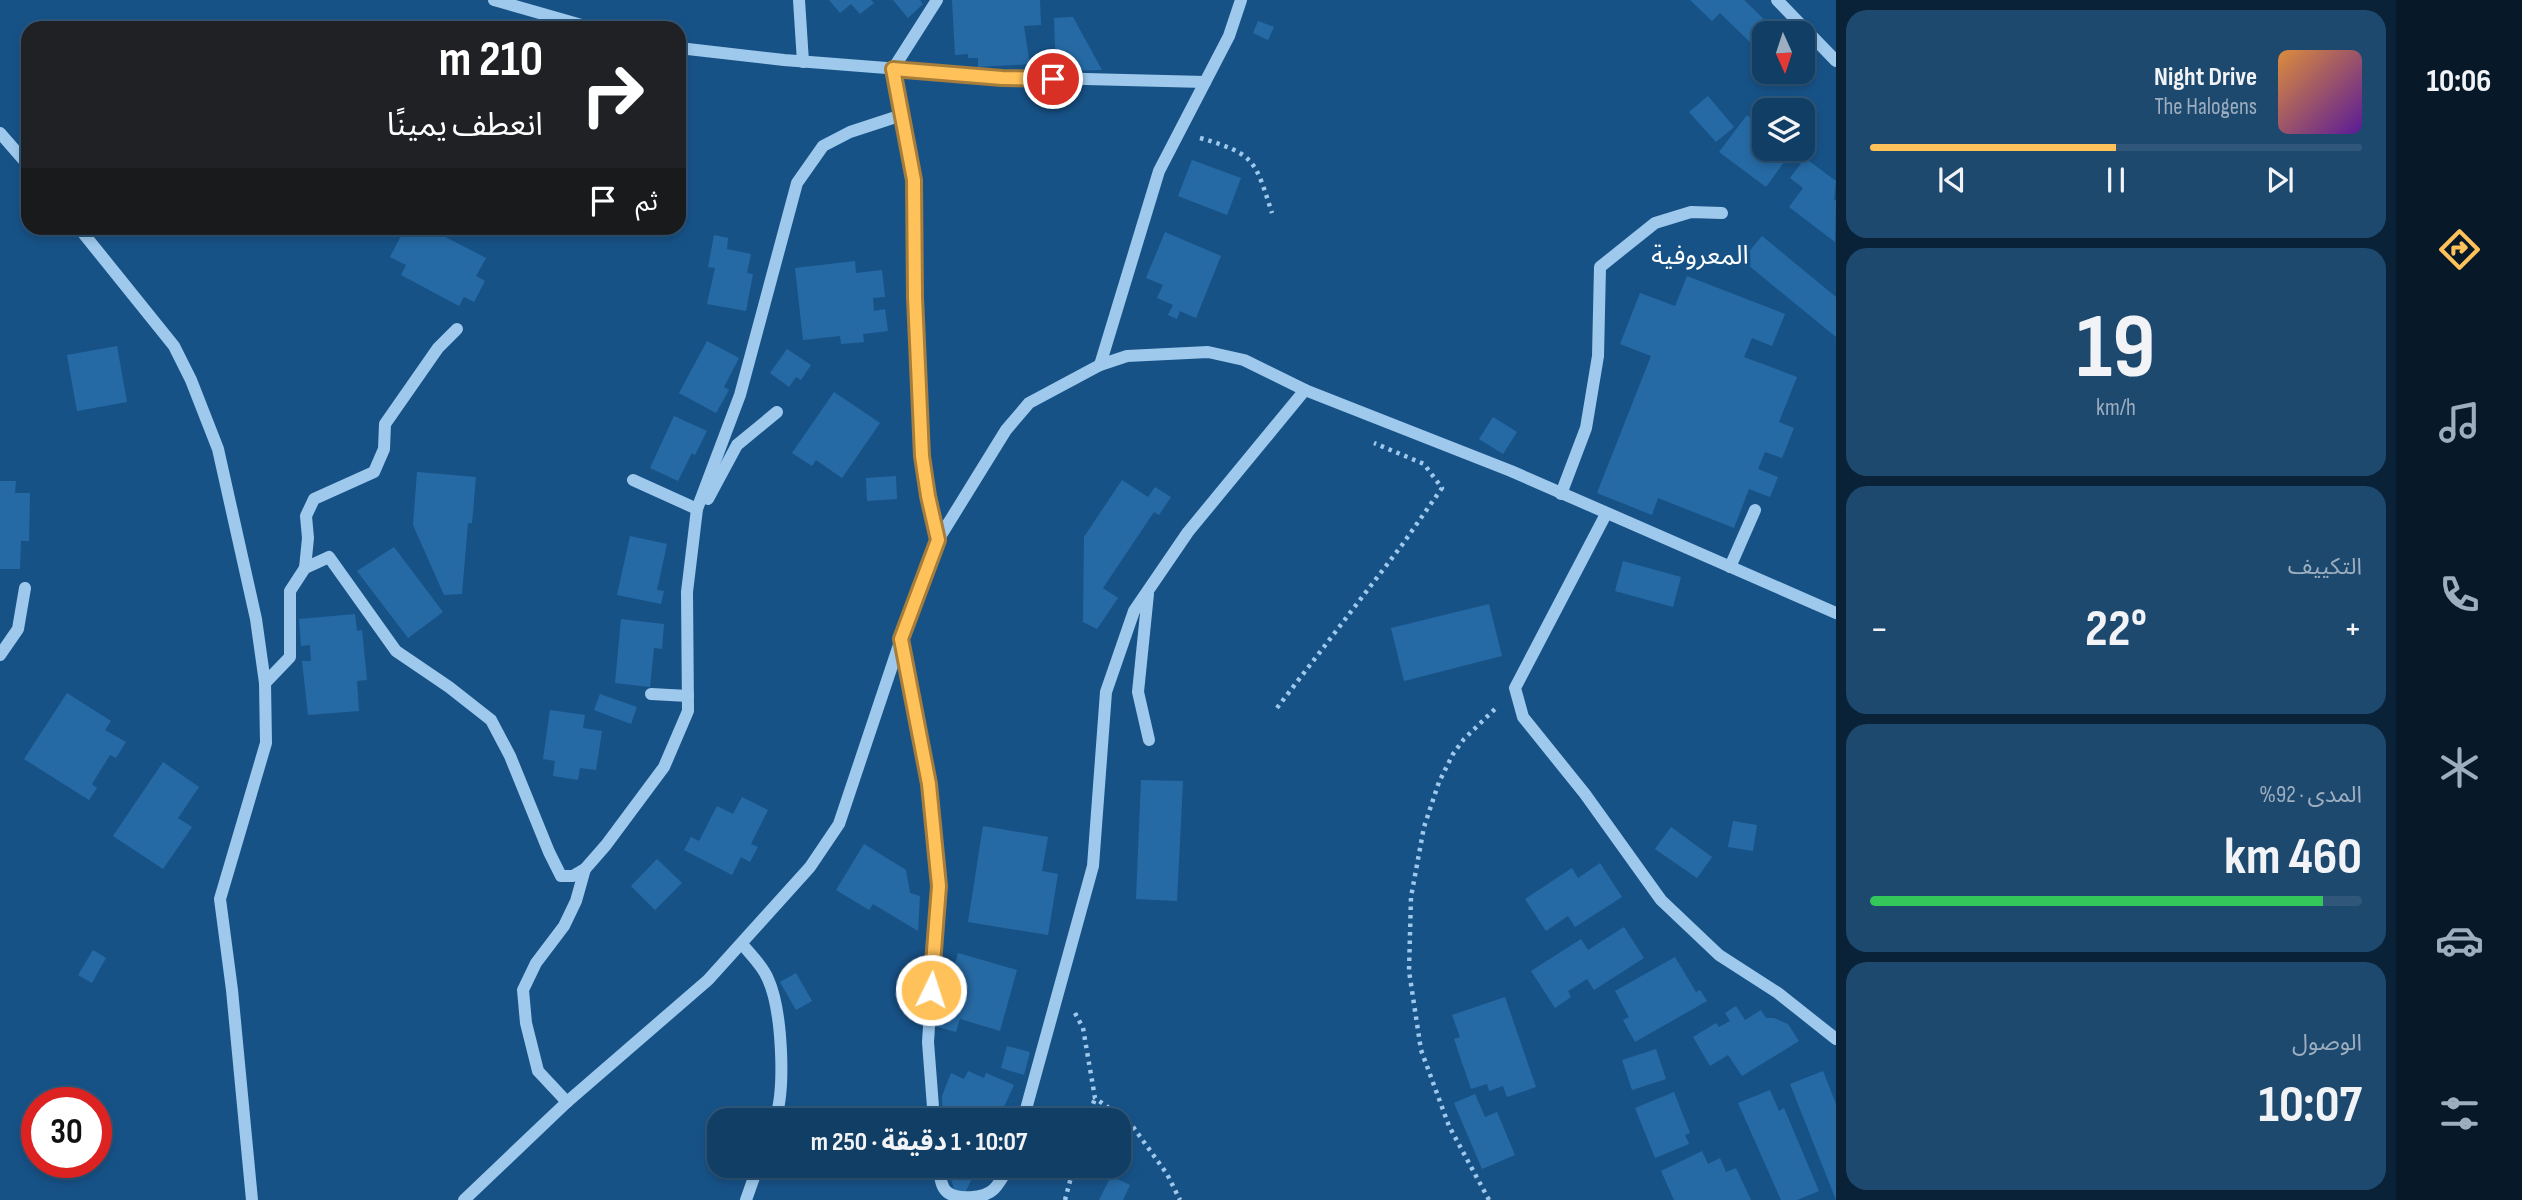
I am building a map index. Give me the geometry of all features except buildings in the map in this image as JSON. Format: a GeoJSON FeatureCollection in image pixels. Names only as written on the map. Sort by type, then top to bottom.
{"type":"FeatureCollection","features":[{"type":"Feature","properties":{"kind":"street"},"geometry":{"type":"LineString","coordinates":[[494,0],[568,21]]}},
{"type":"Feature","properties":{"kind":"street"},"geometry":{"type":"LineString","coordinates":[[799,0],[803,62]]}},
{"type":"Feature","properties":{"kind":"street"},"geometry":{"type":"LineString","coordinates":[[937,0],[893,69],[914,180],[915,297],[922,456],[938,540]]}},
{"type":"Feature","properties":{"kind":"street"},"geometry":{"type":"LineString","coordinates":[[1100,365],[1159,171],[1229,36],[1241,0]]}},
{"type":"Feature","properties":{"kind":"street"},"geometry":{"type":"LineString","coordinates":[[1777,0],[1836,61]]}},
{"type":"Feature","properties":{"kind":"street"},"geometry":{"type":"LineString","coordinates":[[686,49],[803,62],[1002,78],[1205,82]]}},
{"type":"Feature","properties":{"kind":"street"},"geometry":{"type":"LineString","coordinates":[[305,568],[329,557],[396,651],[491,720],[510,755],[561,876],[573,876],[585,869],[664,767],[688,711],[687,592],[697,509],[740,395],[797,183],[823,146],[850,132],[902,114]]}},
{"type":"Feature","properties":{"kind":"street"},"geometry":{"type":"LineString","coordinates":[[0,133],[21,157]]}},
{"type":"Feature","properties":{"kind":"street"},"geometry":{"type":"LineString","coordinates":[[1561,494],[1587,428],[1598,356],[1600,267],[1656,223],[1691,212],[1722,213]]}},
{"type":"Feature","properties":{"kind":"street"},"geometry":{"type":"LineString","coordinates":[[85,235],[174,346],[191,380],[218,449],[256,619],[265,683],[266,743],[220,899],[232,990],[252,1200]]}},
{"type":"Feature","properties":{"kind":"street"},"geometry":{"type":"LineString","coordinates":[[265,683],[290,657],[290,591],[305,568],[308,538],[306,516],[314,499],[374,472],[384,449],[385,424],[438,348],[457,329]]}},
{"type":"Feature","properties":{"kind":"street"},"geometry":{"type":"LineString","coordinates":[[464,1200],[567,1102],[708,980],[810,867],[839,824],[901,639],[938,540],[1006,430],[1029,403],[1100,365],[1126,356],[1208,352],[1244,360],[1305,390],[1511,471],[1836,613]]}},
{"type":"Feature","properties":{"kind":"street"},"geometry":{"type":"LineString","coordinates":[[1026,1108],[1093,866],[1106,692],[1135,611],[1188,532],[1305,390]]}},
{"type":"Feature","properties":{"kind":"street"},"geometry":{"type":"LineString","coordinates":[[694,524],[737,445],[778,412]]}},
{"type":"Feature","properties":{"kind":"street"},"geometry":{"type":"LineString","coordinates":[[633,480],[697,509]]}},
{"type":"Feature","properties":{"kind":"street"},"geometry":{"type":"LineString","coordinates":[[1730,567],[1755,510]]}},
{"type":"Feature","properties":{"kind":"street"},"geometry":{"type":"LineString","coordinates":[[1606,514],[1516,688],[1523,717],[1585,794],[1661,900],[1719,955],[1777,993],[1836,1039]]}},
{"type":"Feature","properties":{"kind":"street"},"geometry":{"type":"LineString","coordinates":[[0,655],[18,629],[25,587]]}},
{"type":"Feature","properties":{"kind":"street"},"geometry":{"type":"LineString","coordinates":[[1149,590],[1138,692],[1149,740]]}},
{"type":"Feature","properties":{"kind":"street"},"geometry":{"type":"LineString","coordinates":[[901,639],[929,784],[939,886],[928,1042],[933,1108]]}},
{"type":"Feature","properties":{"kind":"street"},"geometry":{"type":"LineString","coordinates":[[651,694],[688,696]]}},
{"type":"Feature","properties":{"kind":"street"},"geometry":{"type":"LineString","coordinates":[[567,1102],[538,1071],[526,1023],[523,989],[536,964],[564,926],[576,901],[585,869]]}},
{"type":"Feature","properties":{"kind":"street"},"geometry":{"type":"LineString","coordinates":[[742,944],[767,976],[778,1003],[782,1070],[779,1108]]}},
{"type":"Feature","properties":{"kind":"street"},"geometry":{"type":"LineString","coordinates":[[746,1200],[754,1178]]}},
{"type":"Feature","properties":{"kind":"street"},"geometry":{"type":"LineString","coordinates":[[941,1178],[946,1192],[958,1199],[978,1197],[993,1191],[1001,1178]]}},
{"type":"Feature","properties":{"kind":"path"},"geometry":{"type":"LineString","coordinates":[[1180,131],[1247,156],[1258,172],[1272,214]]}},
{"type":"Feature","properties":{"kind":"path"},"geometry":{"type":"LineString","coordinates":[[1277,708],[1402,545],[1442,488],[1424,464],[1364,439]]}},
{"type":"Feature","properties":{"kind":"path"},"geometry":{"type":"LineString","coordinates":[[1489,1200],[1449,1126],[1421,1050],[1409,971],[1411,897],[1424,827],[1439,782],[1453,754],[1464,739],[1516,688]]}},
{"type":"Feature","properties":{"kind":"path"},"geometry":{"type":"LineString","coordinates":[[1061,987],[1083,1028],[1095,1098],[1092,1108]]}},
{"type":"Feature","properties":{"kind":"path"},"geometry":{"type":"LineString","coordinates":[[1095,1098],[1131,1124],[1167,1174],[1180,1200]]}},
{"type":"Feature","properties":{"kind":"path"},"geometry":{"type":"LineString","coordinates":[[1065,1200],[1071,1178]]}},
{"type":"Feature","properties":{"kind":"district","name":"المعروفية"},"geometry":{"type":"Point","coordinates":[1700,256]}},
{"type":"Feature","properties":{"kind":"route"},"geometry":{"type":"LineString","coordinates":[[931,990],[939,886],[929,784],[901,639],[938,540],[922,456],[915,297],[914,180],[893,69],[1002,78],[1053,79]]}}]}
